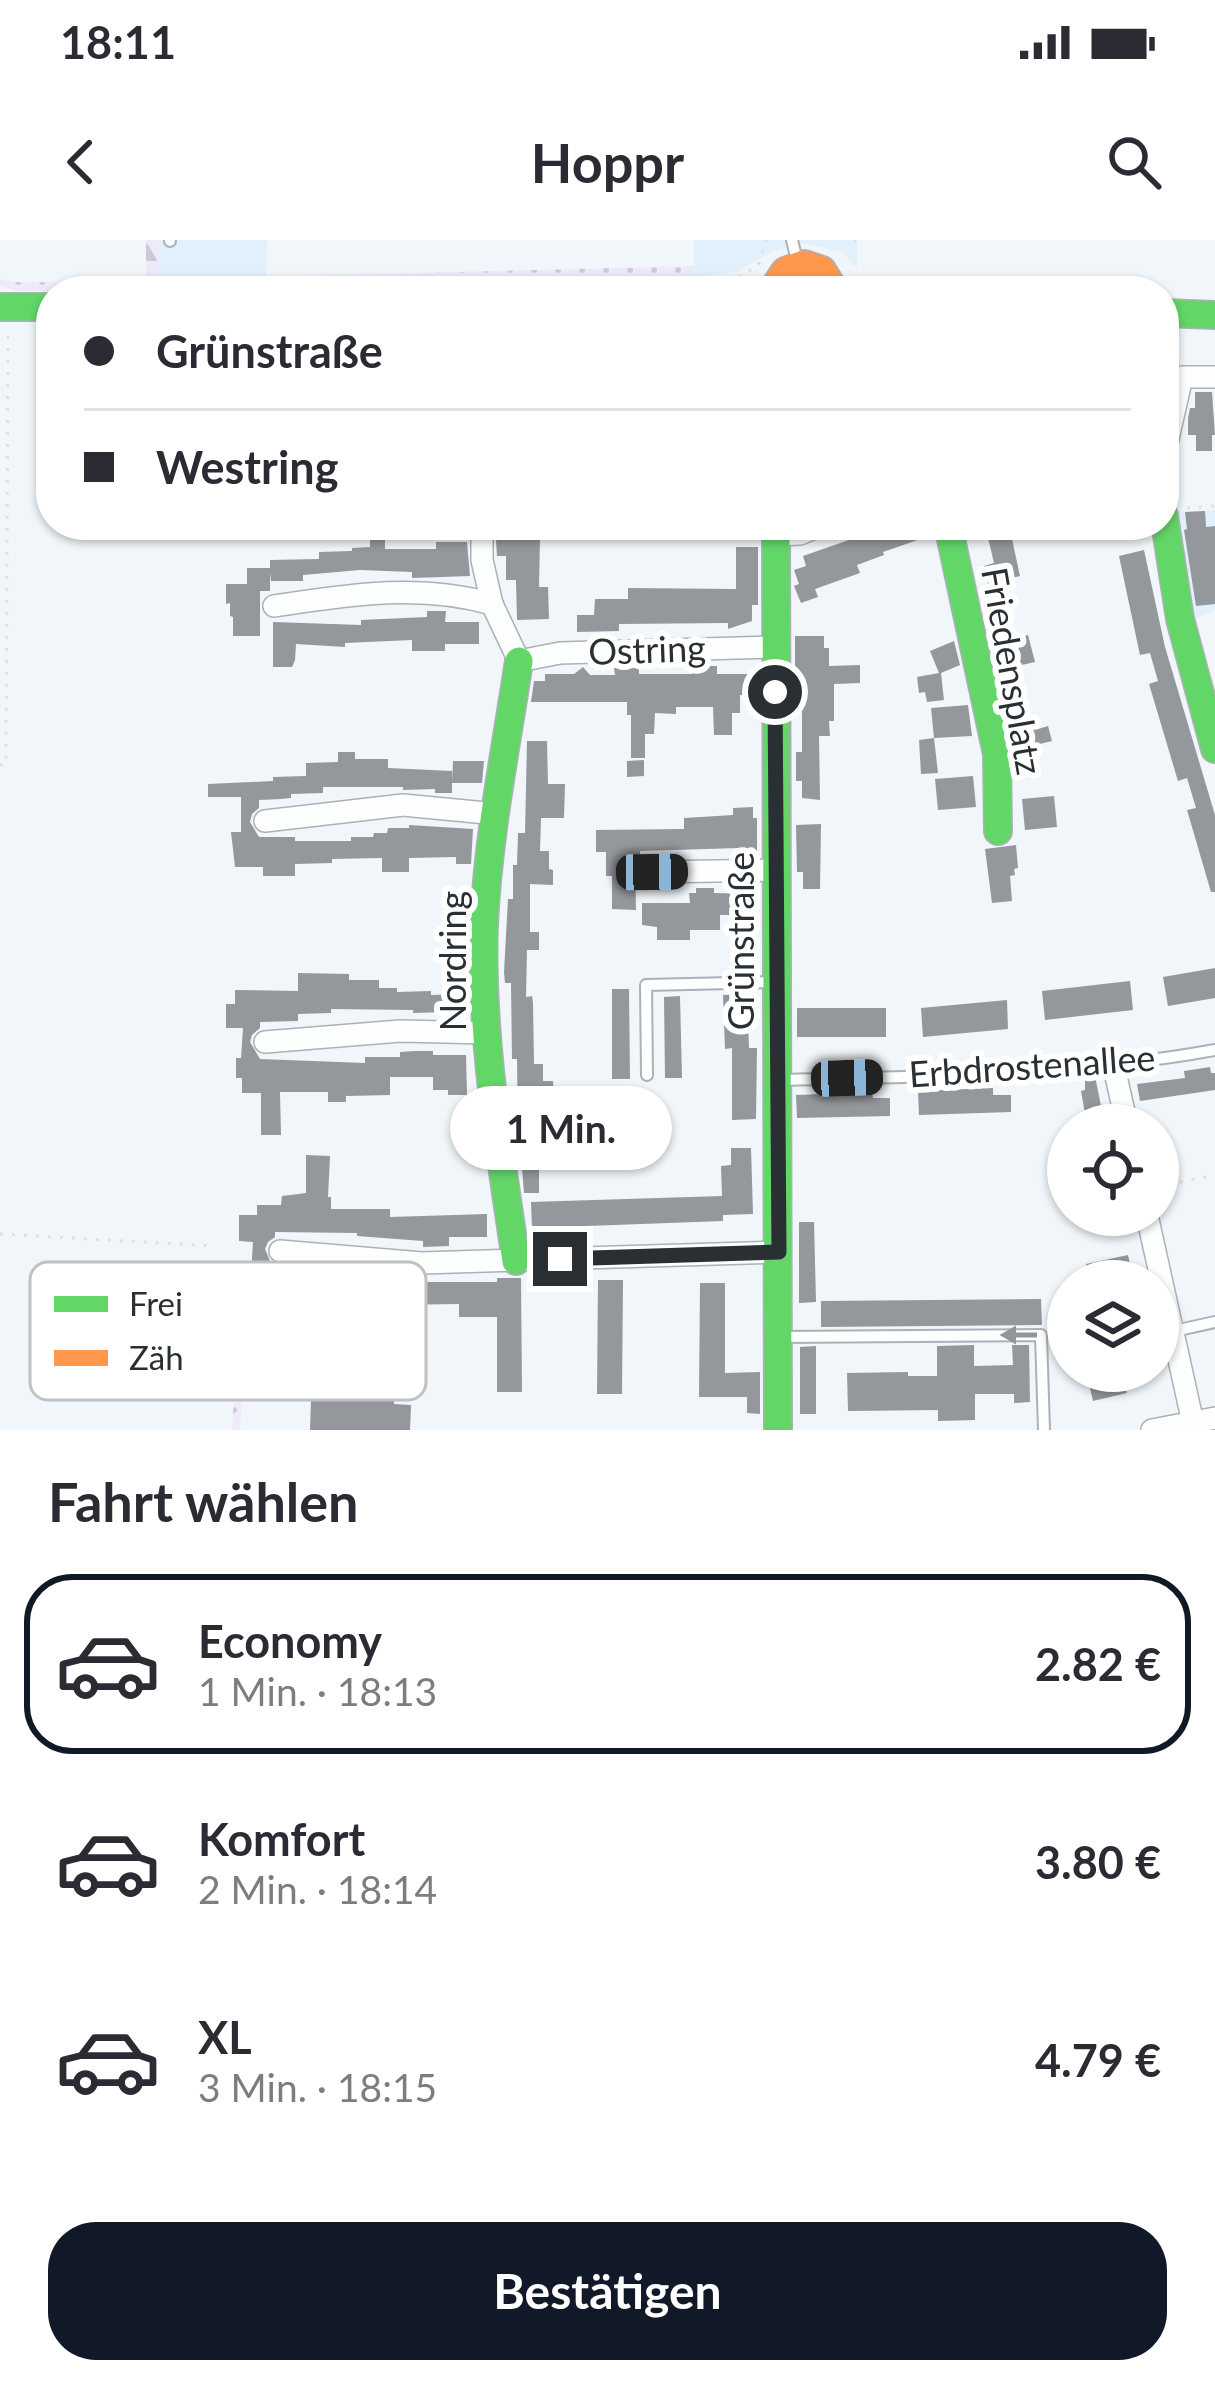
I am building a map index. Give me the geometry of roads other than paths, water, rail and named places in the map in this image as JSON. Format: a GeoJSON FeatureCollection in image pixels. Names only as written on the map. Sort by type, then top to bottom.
{"type":"FeatureCollection","features":[{"type":"Feature","properties":{"kind":"street"},"geometry":{"type":"LineString","coordinates":[[795,252],[828,276]]}},
{"type":"Feature","properties":{"kind":"street"},"geometry":{"type":"LineString","coordinates":[[4,307],[36,307]]}},
{"type":"Feature","properties":{"kind":"street"},"geometry":{"type":"LineString","coordinates":[[1179,314],[1215,315]]}},
{"type":"Feature","properties":{"kind":"street"},"geometry":{"type":"LineString","coordinates":[[1179,389],[1182,376],[1215,377]]}},
{"type":"Feature","properties":{"kind":"street"},"geometry":{"type":"LineString","coordinates":[[482,540],[492,604],[519,661]]}},
{"type":"Feature","properties":{"kind":"street","name":"Grünstraße"},"geometry":{"type":"LineString","coordinates":[[776,540],[778,1430]]}},
{"type":"Feature","properties":{"kind":"street","name":"Friedensplatz"},"geometry":{"type":"LineString","coordinates":[[951,540],[997,754],[998,831]]}},
{"type":"Feature","properties":{"kind":"street"},"geometry":{"type":"LineString","coordinates":[[1175,540],[1180,619],[1215,747]]}},
{"type":"Feature","properties":{"kind":"street"},"geometry":{"type":"LineString","coordinates":[[274,606],[393,591],[460,595],[492,604]]}},
{"type":"Feature","properties":{"kind":"street","name":"Ostring"},"geometry":{"type":"LineString","coordinates":[[519,661],[560,653],[775,647]]}},
{"type":"Feature","properties":{"kind":"street","name":"Nordring"},"geometry":{"type":"LineString","coordinates":[[516,1261],[500,1149],[484,957],[489,876],[519,661]]}},
{"type":"Feature","properties":{"kind":"street"},"geometry":{"type":"LineString","coordinates":[[265,821],[403,805],[497,814]]}},
{"type":"Feature","properties":{"kind":"street"},"geometry":{"type":"LineString","coordinates":[[652,872],[777,870]]}},
{"type":"Feature","properties":{"kind":"street"},"geometry":{"type":"LineString","coordinates":[[266,1042],[400,1031],[488,1033]]}},
{"type":"Feature","properties":{"kind":"street"},"geometry":{"type":"LineString","coordinates":[[1113,1063],[1122,1104]]}},
{"type":"Feature","properties":{"kind":"street"},"geometry":{"type":"LineString","coordinates":[[280,1251],[410,1262]]}},
{"type":"Feature","properties":{"kind":"street"},"geometry":{"type":"LineString","coordinates":[[426,1263],[779,1252]]}},
{"type":"Feature","properties":{"kind":"street"},"geometry":{"type":"LineString","coordinates":[[1152,1430],[1204,1421],[1179,1346]]}},
{"type":"Feature","properties":{"kind":"lane"},"geometry":{"type":"LineString","coordinates":[[647,1075],[646,986],[775,982]]}},
{"type":"Feature","properties":{"kind":"lane","name":"Erbdrostenallee"},"geometry":{"type":"LineString","coordinates":[[777,1080],[1015,1071],[1215,1050]]}},
{"type":"Feature","properties":{"kind":"lane"},"geometry":{"type":"LineString","coordinates":[[1179,1330],[1215,1322]]}},
{"type":"Feature","properties":{"kind":"lane"},"geometry":{"type":"LineString","coordinates":[[779,1336],[1041,1335],[1044,1430]]}}]}
